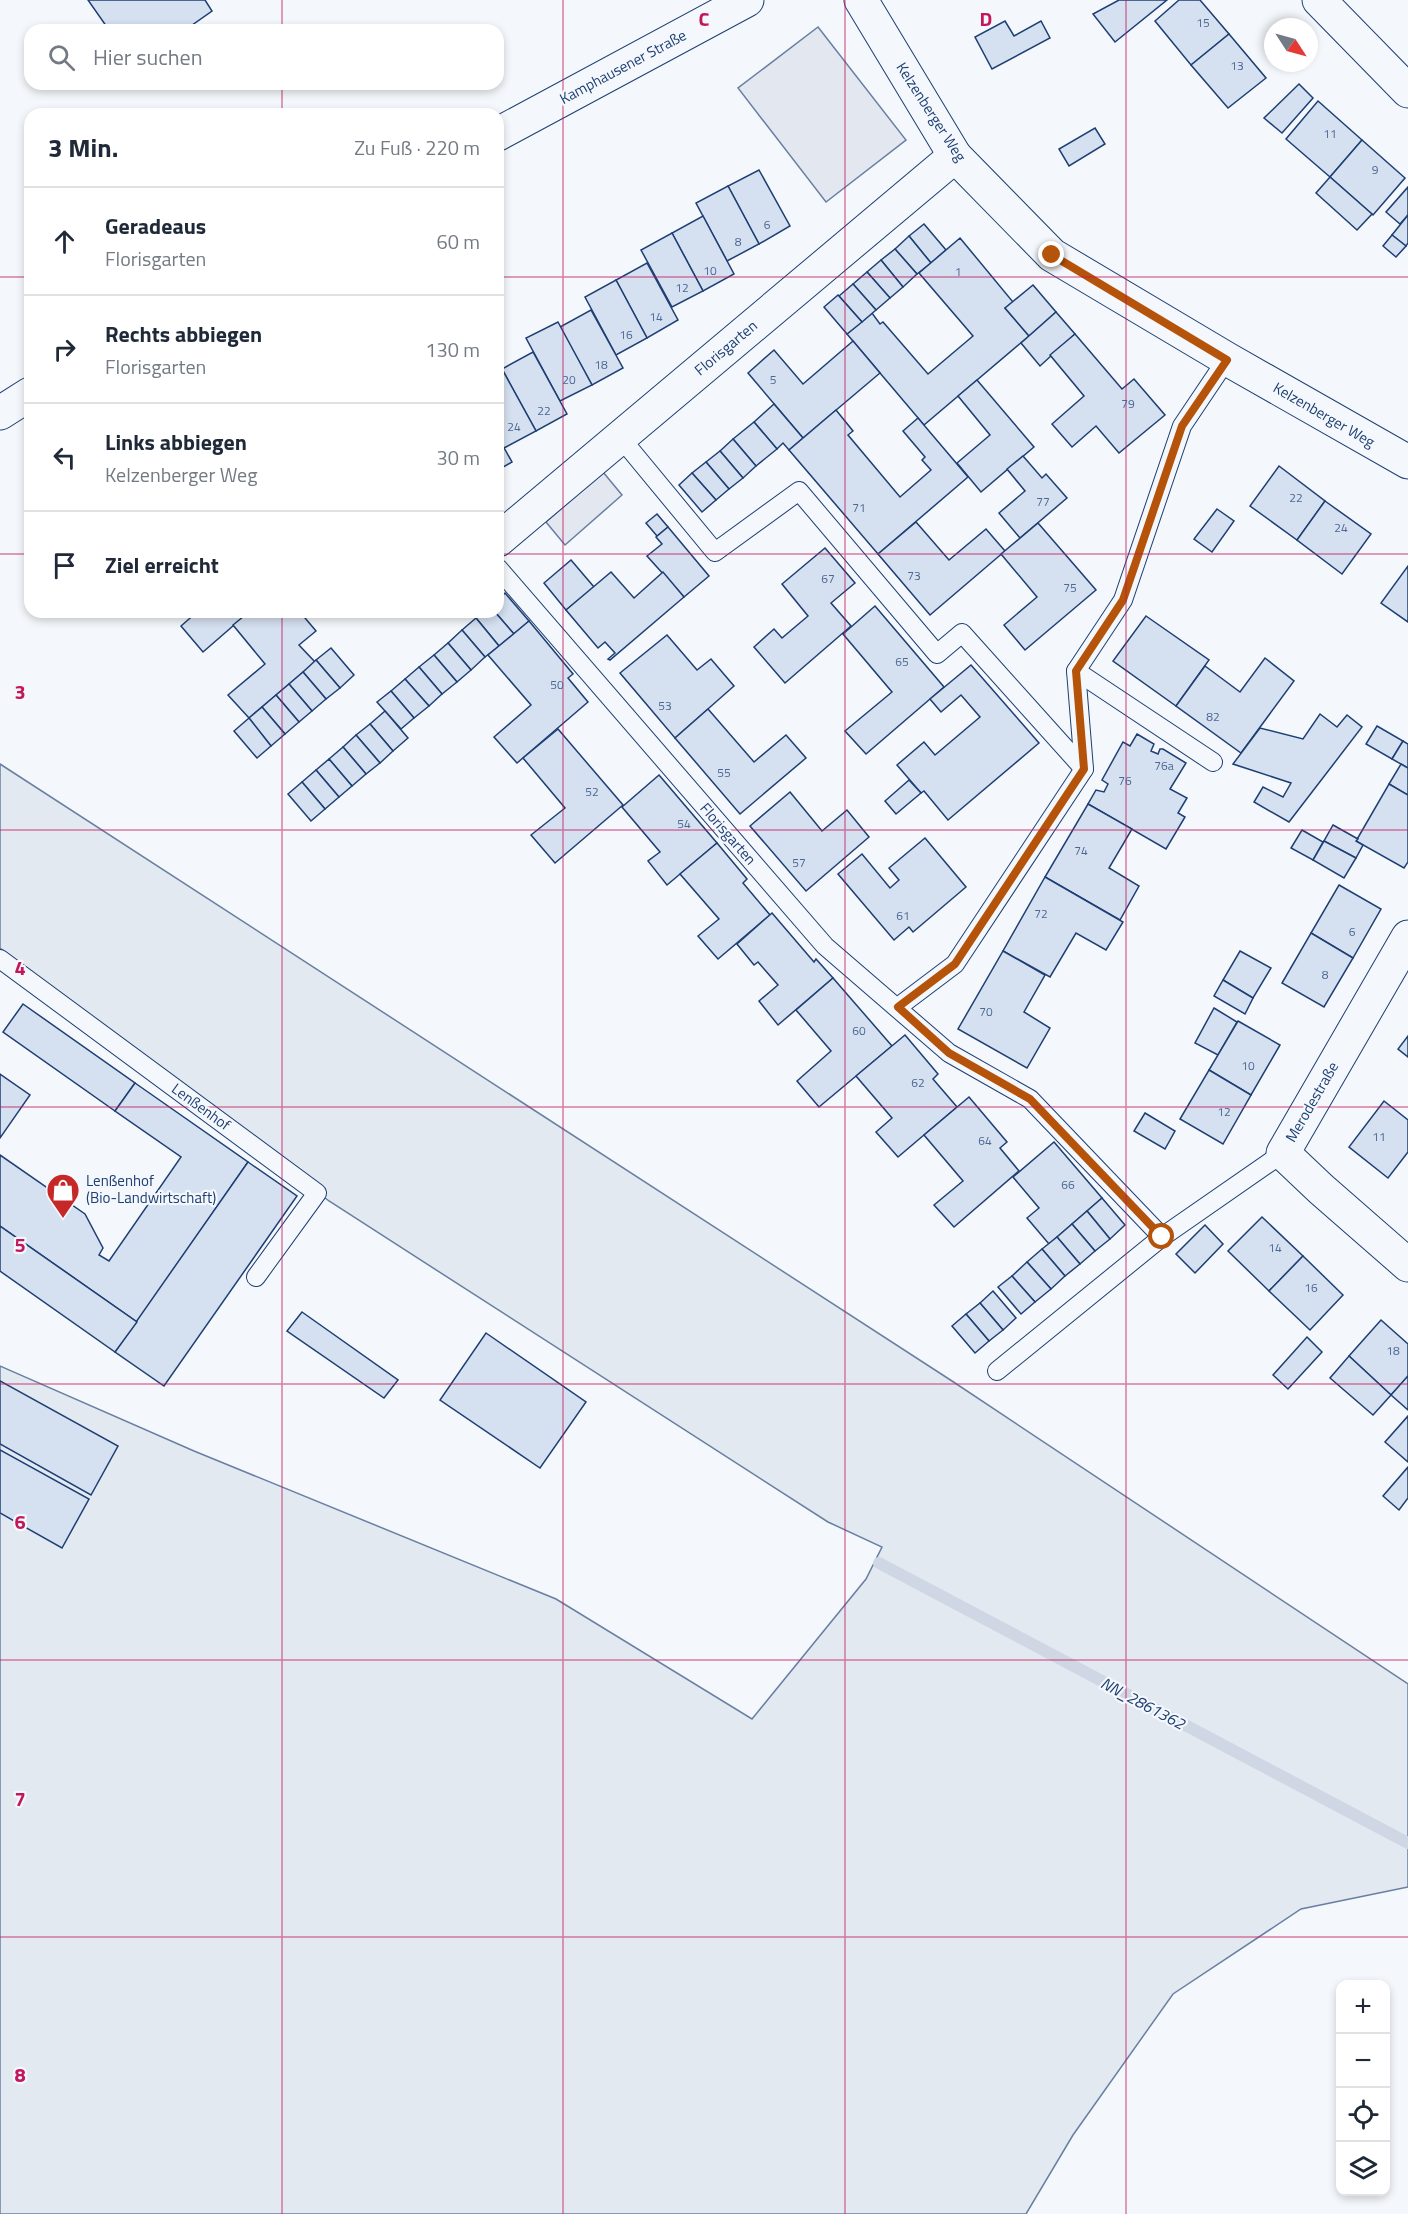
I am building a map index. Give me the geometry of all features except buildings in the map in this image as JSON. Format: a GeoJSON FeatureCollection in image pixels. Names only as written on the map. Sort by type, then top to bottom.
{"type":"FeatureCollection","features":[{"type":"Feature","properties":{"kind":"street","name":"Kamphausener Straße"},"geometry":{"type":"LineString","coordinates":[[504,131],[747,0]]}},
{"type":"Feature","properties":{"kind":"street","name":"Kelzenberger Weg"},"geometry":{"type":"LineString","coordinates":[[861,0],[955,156],[1052,255],[1227,360],[1408,462]]}},
{"type":"Feature","properties":{"kind":"street"},"geometry":{"type":"LineString","coordinates":[[1319,0],[1408,91]]}},
{"type":"Feature","properties":{"kind":"street","name":"Florisgarten"},"geometry":{"type":"LineString","coordinates":[[504,535],[955,156]]}},
{"type":"Feature","properties":{"kind":"street"},"geometry":{"type":"LineString","coordinates":[[0,413],[24,398]]}},
{"type":"Feature","properties":{"kind":"street","name":"Merodestraße"},"geometry":{"type":"LineString","coordinates":[[1408,937],[1283,1153],[1408,1265]]}},
{"type":"Feature","properties":{"kind":"lane"},"geometry":{"type":"LineString","coordinates":[[898,1007],[955,964],[1084,769],[1076,671],[1123,600],[1182,426],[1227,360]]}},
{"type":"Feature","properties":{"kind":"lane"},"geometry":{"type":"LineString","coordinates":[[621,437],[715,552],[799,490],[937,654],[962,633],[1084,769]]}},
{"type":"Feature","properties":{"kind":"lane","name":"Florisgarten"},"geometry":{"type":"LineString","coordinates":[[504,575],[825,946],[949,1053],[1030,1099],[1162,1237]]}},
{"type":"Feature","properties":{"kind":"lane"},"geometry":{"type":"LineString","coordinates":[[1076,671],[1213,762]]}},
{"type":"Feature","properties":{"kind":"lane","name":"Lenßenhof"},"geometry":{"type":"LineString","coordinates":[[0,959],[317,1193],[256,1277]]}},
{"type":"Feature","properties":{"kind":"lane"},"geometry":{"type":"LineString","coordinates":[[997,1371],[1162,1237],[1283,1153]]}},
{"type":"Feature","properties":{"kind":"shaded area"},"geometry":{"type":"Polygon","coordinates":[[[818,27],[906,140],[826,202],[738,88],[818,27]]]}},
{"type":"Feature","properties":{"kind":"shaded area"},"geometry":{"type":"Polygon","coordinates":[[[603,472],[622,495],[565,545],[546,522],[603,472]]]}},
{"type":"Feature","properties":{"kind":"shaded area"},"geometry":{"type":"Polygon","coordinates":[[[0,764],[952,1381],[1408,1684],[1408,1887],[1301,1909],[1173,1994],[1073,2135],[1026,2214],[0,2214],[0,1366],[194,1451],[556,1599],[752,1719],[866,1579],[882,1547],[828,1522],[329,1201],[0,948],[0,764]]]}},
{"type":"Feature","properties":{"kind":"waterway","name":"NN_2861362"},"geometry":{"type":"LineString","coordinates":[[879,1563],[1408,1843]]}},
{"type":"Feature","properties":{"kind":"place","name":"Lenßenhof (Bio-Landwirtschaft)"},"geometry":{"type":"Point","coordinates":[63,1219]}},
{"type":"Feature","properties":{"kind":"route"},"geometry":{"type":"LineString","coordinates":[[1052,255],[1227,360],[1182,426],[1123,600],[1076,671],[1084,769],[955,964],[898,1007],[949,1053],[1030,1099],[1162,1237]]}}]}
